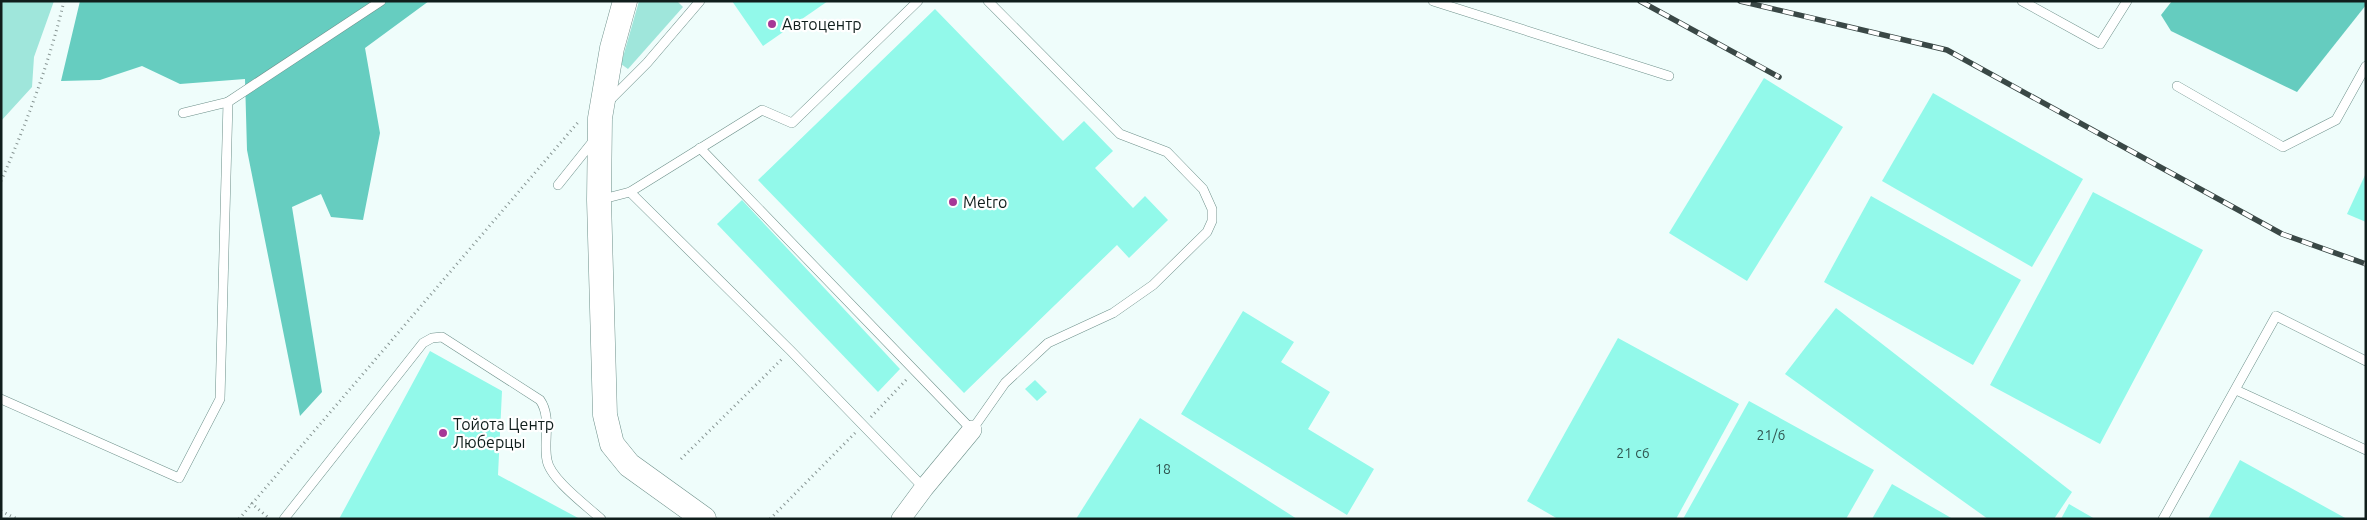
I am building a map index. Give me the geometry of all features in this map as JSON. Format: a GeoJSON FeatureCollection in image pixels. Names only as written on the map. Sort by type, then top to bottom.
{"type":"FeatureCollection","features":[{"type":"Feature","properties":{"kind":"street"},"geometry":{"type":"LineString","coordinates":[[625,1],[594,119],[599,200],[604,415],[612,444],[629,465],[704,519]]}},
{"type":"Feature","properties":{"kind":"street"},"geometry":{"type":"LineString","coordinates":[[901,519],[972,430]]}},
{"type":"Feature","properties":{"kind":"lane"},"geometry":{"type":"LineString","coordinates":[[183,113],[228,102],[381,1]]}},
{"type":"Feature","properties":{"kind":"lane"},"geometry":{"type":"LineString","coordinates":[[558,185],[594,119],[700,1]]}},
{"type":"Feature","properties":{"kind":"lane"},"geometry":{"type":"LineString","coordinates":[[599,200],[630,192],[762,110],[792,123],[918,1]]}},
{"type":"Feature","properties":{"kind":"lane"},"geometry":{"type":"LineString","coordinates":[[700,148],[972,430],[1004,383],[1048,343],[1113,313],[1153,285],[1207,232],[1212,221],[1212,209],[1203,189],[1167,152],[1120,134],[988,1]]}},
{"type":"Feature","properties":{"kind":"lane"},"geometry":{"type":"LineString","coordinates":[[1433,1],[1669,76]]}},
{"type":"Feature","properties":{"kind":"lane"},"geometry":{"type":"LineString","coordinates":[[2022,1],[2100,44],[2127,1]]}},
{"type":"Feature","properties":{"kind":"lane"},"geometry":{"type":"LineString","coordinates":[[2177,86],[2283,147],[2336,120],[2366,66]]}},
{"type":"Feature","properties":{"kind":"lane"},"geometry":{"type":"LineString","coordinates":[[1,400],[179,478],[220,399],[228,102]]}},
{"type":"Feature","properties":{"kind":"lane"},"geometry":{"type":"LineString","coordinates":[[630,192],[790,350],[924,488]]}},
{"type":"Feature","properties":{"kind":"lane"},"geometry":{"type":"LineString","coordinates":[[2163,519],[2276,316],[2366,361]]}},
{"type":"Feature","properties":{"kind":"lane"},"geometry":{"type":"LineString","coordinates":[[284,519],[423,343],[432,338],[442,337],[540,400],[546,413],[547,462],[553,474],[601,519]]}},
{"type":"Feature","properties":{"kind":"lane"},"geometry":{"type":"LineString","coordinates":[[2236,390],[2366,450]]}},
{"type":"Feature","properties":{"kind":"path"},"geometry":{"type":"LineString","coordinates":[[1,181],[31,112],[54,44],[64,1]]}},
{"type":"Feature","properties":{"kind":"path"},"geometry":{"type":"LineString","coordinates":[[239,519],[580,119],[594,119]]}},
{"type":"Feature","properties":{"kind":"path"},"geometry":{"type":"LineString","coordinates":[[681,459],[790,350]]}},
{"type":"Feature","properties":{"kind":"path"},"geometry":{"type":"LineString","coordinates":[[770,519],[915,372]]}},
{"type":"Feature","properties":{"kind":"path"},"geometry":{"type":"LineString","coordinates":[[251,504],[270,519]]}},
{"type":"Feature","properties":{"kind":"path"},"geometry":{"type":"LineString","coordinates":[[1,511],[17,519]]}},
{"type":"Feature","properties":{"kind":"shaded area"},"geometry":{"type":"Polygon","coordinates":[[[1,1],[54,1],[34,57],[32,87],[1,121],[1,1]]]}},
{"type":"Feature","properties":{"kind":"shaded area"},"geometry":{"type":"Polygon","coordinates":[[[80,1],[429,1],[365,48],[380,133],[363,220],[331,217],[321,194],[292,207],[322,392],[300,416],[247,150],[245,79],[180,84],[142,66],[100,80],[61,81],[80,1]]]}},
{"type":"Feature","properties":{"kind":"shaded area"},"geometry":{"type":"Polygon","coordinates":[[[639,1],[677,1],[683,7],[628,69],[621,64],[639,1]]]}},
{"type":"Feature","properties":{"kind":"shaded area"},"geometry":{"type":"Polygon","coordinates":[[[2172,1],[2366,1],[2366,5],[2297,92],[2171,31],[2161,15],[2172,1]]]}},
{"type":"Feature","properties":{"kind":"building","name":"Автоцентр"},"geometry":{"type":"Polygon","coordinates":[[[732,1],[828,1],[763,46],[732,1]]]}},
{"type":"Feature","properties":{"kind":"building","name":"Metro"},"geometry":{"type":"Polygon","coordinates":[[[935,9],[1063,141],[1084,121],[1113,151],[1095,168],[1133,208],[1145,196],[1168,220],[1129,258],[1117,245],[964,393],[758,180],[935,9]]]}},
{"type":"Feature","properties":{"kind":"building"},"geometry":{"type":"Polygon","coordinates":[[[1764,78],[1843,127],[1747,281],[1669,233],[1764,78]]]}},
{"type":"Feature","properties":{"kind":"building"},"geometry":{"type":"Polygon","coordinates":[[[1933,93],[2083,179],[2032,267],[1882,181],[1933,93]]]}},
{"type":"Feature","properties":{"kind":"building"},"geometry":{"type":"Polygon","coordinates":[[[2366,173],[2366,222],[2347,214],[2366,173]]]}},
{"type":"Feature","properties":{"kind":"building"},"geometry":{"type":"Polygon","coordinates":[[[2093,192],[2203,250],[2100,444],[1990,385],[2093,192]]]}},
{"type":"Feature","properties":{"kind":"building"},"geometry":{"type":"Polygon","coordinates":[[[1871,196],[2021,280],[1973,365],[1824,282],[1871,196]]]}},
{"type":"Feature","properties":{"kind":"building"},"geometry":{"type":"Polygon","coordinates":[[[742,200],[900,369],[878,392],[717,224],[742,200]]]}},
{"type":"Feature","properties":{"kind":"building"},"geometry":{"type":"Polygon","coordinates":[[[1836,308],[2072,492],[2054,519],[1988,519],[1785,374],[1836,308]]]}},
{"type":"Feature","properties":{"kind":"building"},"geometry":{"type":"Polygon","coordinates":[[[1243,311],[1294,342],[1281,362],[1330,392],[1308,429],[1374,469],[1347,515],[1181,414],[1243,311]]]}},
{"type":"Feature","properties":{"kind":"building"},"geometry":{"type":"Polygon","coordinates":[[[1618,338],[1739,404],[1676,519],[1558,519],[1527,501],[1618,338]]]}},
{"type":"Feature","properties":{"kind":"building","name":"Тойота Центр Люберцы"},"geometry":{"type":"Polygon","coordinates":[[[430,351],[502,391],[498,475],[580,519],[339,519],[430,351]]]}},
{"type":"Feature","properties":{"kind":"building"},"geometry":{"type":"Polygon","coordinates":[[[1035,380],[1047,392],[1037,401],[1025,389],[1035,380]]]}},
{"type":"Feature","properties":{"kind":"building"},"geometry":{"type":"Polygon","coordinates":[[[1749,401],[1874,470],[1846,519],[1683,519],[1749,401]]]}},
{"type":"Feature","properties":{"kind":"building"},"geometry":{"type":"Polygon","coordinates":[[[1140,418],[1297,519],[1076,519],[1140,418]]]}},
{"type":"Feature","properties":{"kind":"building"},"geometry":{"type":"Polygon","coordinates":[[[2240,460],[2347,519],[2208,519],[2240,460]]]}},
{"type":"Feature","properties":{"kind":"building"},"geometry":{"type":"Polygon","coordinates":[[[1892,484],[1953,519],[1872,519],[1892,484]]]}},
{"type":"Feature","properties":{"kind":"building"},"geometry":{"type":"Polygon","coordinates":[[[2069,504],[2095,519],[2061,519],[2069,504]]]}},
{"type":"Feature","properties":{"kind":"railway"},"geometry":{"type":"LineString","coordinates":[[1640,1],[1779,77]]}},
{"type":"Feature","properties":{"kind":"railway"},"geometry":{"type":"LineString","coordinates":[[1740,1],[1947,50],[2282,234],[2366,264]]}},
{"type":"Feature","properties":{"kind":"place","name":"Автоцентр"},"geometry":{"type":"Point","coordinates":[772,24]}},
{"type":"Feature","properties":{"kind":"place","name":"Metro"},"geometry":{"type":"Point","coordinates":[953,202]}},
{"type":"Feature","properties":{"kind":"place","name":"Тойота Центр Люберцы"},"geometry":{"type":"Point","coordinates":[443,433]}}]}
